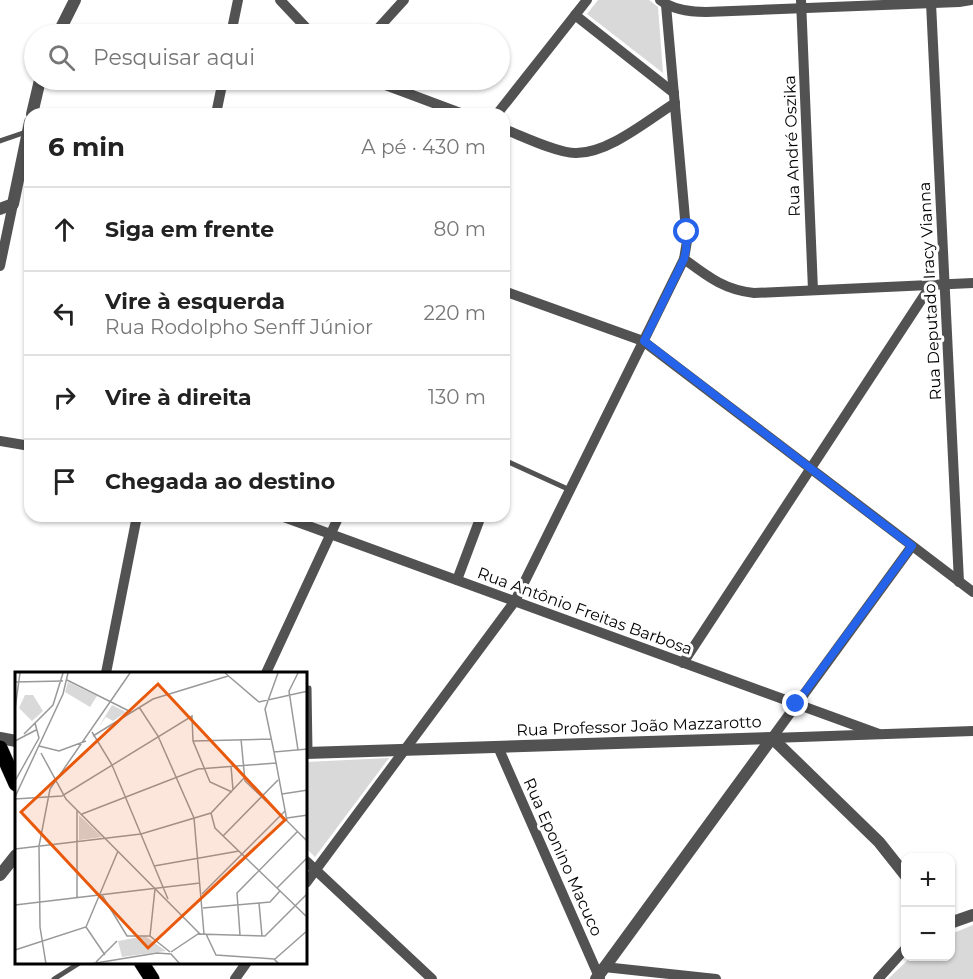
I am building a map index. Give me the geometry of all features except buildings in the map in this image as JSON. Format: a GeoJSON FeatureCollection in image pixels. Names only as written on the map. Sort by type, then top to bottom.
{"type":"FeatureCollection","features":[{"type":"Feature","properties":{"kind":"main road"},"geometry":{"type":"LineString","coordinates":[[0,748],[15,782]]}},
{"type":"Feature","properties":{"kind":"main road"},"geometry":{"type":"LineString","coordinates":[[142,964],[152,979]]}},
{"type":"Feature","properties":{"kind":"street"},"geometry":{"type":"LineString","coordinates":[[63,24],[75,0]]}},
{"type":"Feature","properties":{"kind":"street"},"geometry":{"type":"LineString","coordinates":[[233,24],[238,0]]}},
{"type":"Feature","properties":{"kind":"street"},"geometry":{"type":"LineString","coordinates":[[280,0],[303,24]]}},
{"type":"Feature","properties":{"kind":"street"},"geometry":{"type":"LineString","coordinates":[[382,24],[404,0]]}},
{"type":"Feature","properties":{"kind":"street"},"geometry":{"type":"LineString","coordinates":[[502,108],[587,0]]}},
{"type":"Feature","properties":{"kind":"street"},"geometry":{"type":"LineString","coordinates":[[308,880],[515,601],[684,259],[687,241],[675,98],[663,2],[682,10],[706,12],[801,4],[971,0]]}},
{"type":"Feature","properties":{"kind":"street","name":"Rua Deputado Iracy Vianna"},"geometry":{"type":"LineString","coordinates":[[933,2],[959,582]]}},
{"type":"Feature","properties":{"kind":"street","name":"Rua André Oszika"},"geometry":{"type":"LineString","coordinates":[[801,4],[813,290]]}},
{"type":"Feature","properties":{"kind":"street"},"geometry":{"type":"LineString","coordinates":[[575,15],[675,98]]}},
{"type":"Feature","properties":{"kind":"street"},"geometry":{"type":"LineString","coordinates":[[33,108],[38,90]]}},
{"type":"Feature","properties":{"kind":"street"},"geometry":{"type":"LineString","coordinates":[[217,108],[221,90]]}},
{"type":"Feature","properties":{"kind":"street"},"geometry":{"type":"LineString","coordinates":[[399,90],[447,108]]}},
{"type":"Feature","properties":{"kind":"street"},"geometry":{"type":"LineString","coordinates":[[510,131],[562,151],[587,152],[612,143],[675,98]]}},
{"type":"Feature","properties":{"kind":"street"},"geometry":{"type":"LineString","coordinates":[[0,266],[13,204],[24,166]]}},
{"type":"Feature","properties":{"kind":"street"},"geometry":{"type":"LineString","coordinates":[[0,209],[13,204]]}},
{"type":"Feature","properties":{"kind":"street"},"geometry":{"type":"LineString","coordinates":[[684,259],[733,290],[754,293],[973,283]]}},
{"type":"Feature","properties":{"kind":"street"},"geometry":{"type":"LineString","coordinates":[[683,663],[932,285]]}},
{"type":"Feature","properties":{"kind":"street"},"geometry":{"type":"LineString","coordinates":[[510,293],[644,341],[973,592]]}},
{"type":"Feature","properties":{"kind":"street"},"geometry":{"type":"LineString","coordinates":[[0,441],[24,446]]}},
{"type":"Feature","properties":{"kind":"street"},"geometry":{"type":"LineString","coordinates":[[106,672],[136,522]]}},
{"type":"Feature","properties":{"kind":"street","name":"Rua Antônio Freitas Barbosa"},"geometry":{"type":"LineString","coordinates":[[298,522],[879,734]]}},
{"type":"Feature","properties":{"kind":"street"},"geometry":{"type":"LineString","coordinates":[[266,672],[336,522]]}},
{"type":"Feature","properties":{"kind":"street"},"geometry":{"type":"LineString","coordinates":[[457,580],[478,522]]}},
{"type":"Feature","properties":{"kind":"street"},"geometry":{"type":"LineString","coordinates":[[600,975],[912,546]]}},
{"type":"Feature","properties":{"kind":"street","name":"Rua Professor João Mazzarotto"},"geometry":{"type":"LineString","coordinates":[[308,753],[973,731]]}},
{"type":"Feature","properties":{"kind":"street"},"geometry":{"type":"LineString","coordinates":[[0,738],[15,741]]}},
{"type":"Feature","properties":{"kind":"street"},"geometry":{"type":"LineString","coordinates":[[772,738],[879,842],[901,870]]}},
{"type":"Feature","properties":{"kind":"street","name":"Rua Eponino Macuco"},"geometry":{"type":"LineString","coordinates":[[498,747],[600,975]]}},
{"type":"Feature","properties":{"kind":"street"},"geometry":{"type":"LineString","coordinates":[[0,875],[15,856]]}},
{"type":"Feature","properties":{"kind":"street"},"geometry":{"type":"LineString","coordinates":[[308,863],[432,979]]}},
{"type":"Feature","properties":{"kind":"street"},"geometry":{"type":"LineString","coordinates":[[955,922],[973,915]]}},
{"type":"Feature","properties":{"kind":"street"},"geometry":{"type":"LineString","coordinates":[[878,979],[901,954]]}},
{"type":"Feature","properties":{"kind":"street"},"geometry":{"type":"LineString","coordinates":[[235,979],[246,964]]}},
{"type":"Feature","properties":{"kind":"street"},"geometry":{"type":"LineString","coordinates":[[600,975],[716,979]]}},
{"type":"Feature","properties":{"kind":"lane"},"geometry":{"type":"LineString","coordinates":[[0,141],[24,129]]}},
{"type":"Feature","properties":{"kind":"lane"},"geometry":{"type":"LineString","coordinates":[[510,463],[570,490]]}},
{"type":"Feature","properties":{"kind":"lane"},"geometry":{"type":"LineString","coordinates":[[308,753],[309,688]]}},
{"type":"Feature","properties":{"kind":"lane"},"geometry":{"type":"LineString","coordinates":[[54,979],[79,964]]}},
{"type":"Feature","properties":{"kind":"shaded area"},"geometry":{"type":"Polygon","coordinates":[[[598,0],[649,0],[658,7],[663,73],[587,14],[598,0]]]}},
{"type":"Feature","properties":{"kind":"shaded area"},"geometry":{"type":"Polygon","coordinates":[[[389,758],[315,857],[308,850],[308,762],[389,758]]]}},
{"type":"Feature","properties":{"kind":"shaded area"},"geometry":{"type":"Polygon","coordinates":[[[973,925],[973,979],[888,979],[907,961],[955,961],[955,932],[973,925]]]}},
{"type":"Feature","properties":{"kind":"route"},"geometry":{"type":"LineString","coordinates":[[687,232],[684,259],[644,341],[912,546],[796,704]]}}]}
